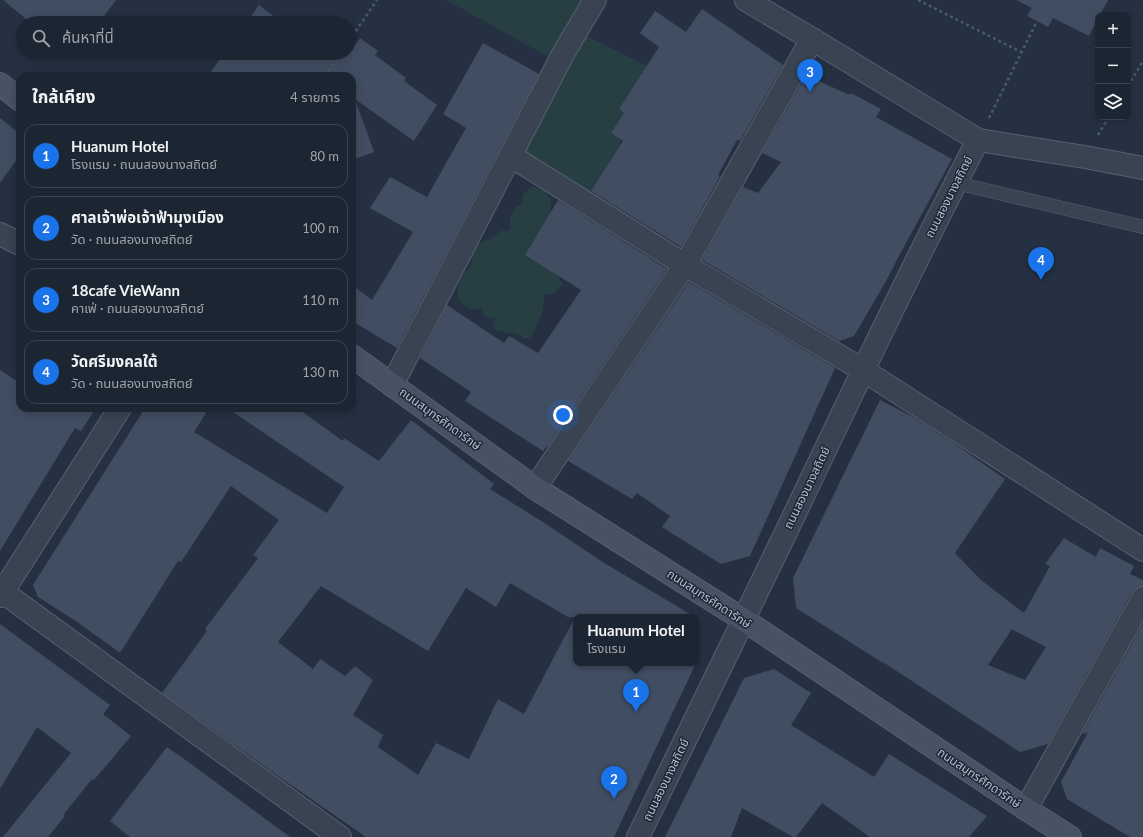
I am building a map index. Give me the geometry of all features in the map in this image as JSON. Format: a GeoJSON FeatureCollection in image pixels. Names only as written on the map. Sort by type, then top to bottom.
{"type":"FeatureCollection","features":[{"type":"Feature","properties":{"kind":"street"},"geometry":{"type":"LineString","coordinates":[[392,385],[563,54],[595,0]]}},
{"type":"Feature","properties":{"kind":"street"},"geometry":{"type":"LineString","coordinates":[[746,0],[978,140],[1143,168]]}},
{"type":"Feature","properties":{"kind":"street"},"geometry":{"type":"LineString","coordinates":[[535,488],[685,264],[812,39]]}},
{"type":"Feature","properties":{"kind":"street"},"geometry":{"type":"LineString","coordinates":[[0,84],[16,97]]}},
{"type":"Feature","properties":{"kind":"street","name":"ถนนสองนางสถิตย์"},"geometry":{"type":"LineString","coordinates":[[638,837],[864,370],[978,140]]}},
{"type":"Feature","properties":{"kind":"street"},"geometry":{"type":"LineString","coordinates":[[510,156],[685,264],[864,370],[1143,550]]}},
{"type":"Feature","properties":{"kind":"street"},"geometry":{"type":"LineString","coordinates":[[0,234],[16,242]]}},
{"type":"Feature","properties":{"kind":"street","name":"ถนนสมุทรศักดารักษ์"},"geometry":{"type":"LineString","coordinates":[[356,359],[535,488],[744,620],[1066,836]]}},
{"type":"Feature","properties":{"kind":"street"},"geometry":{"type":"LineString","coordinates":[[117,412],[1,593],[340,837]]}},
{"type":"Feature","properties":{"kind":"street"},"geometry":{"type":"LineString","coordinates":[[1026,809],[1143,598]]}},
{"type":"Feature","properties":{"kind":"lane"},"geometry":{"type":"LineString","coordinates":[[956,183],[1143,227]]}},
{"type":"Feature","properties":{"kind":"path"},"geometry":{"type":"LineString","coordinates":[[356,31],[377,0]]}},
{"type":"Feature","properties":{"kind":"path"},"geometry":{"type":"LineString","coordinates":[[918,0],[1022,52]]}},
{"type":"Feature","properties":{"kind":"path"},"geometry":{"type":"LineString","coordinates":[[978,140],[1037,21]]}},
{"type":"Feature","properties":{"kind":"path"},"geometry":{"type":"LineString","coordinates":[[328,72],[336,60]]}},
{"type":"Feature","properties":{"kind":"path"},"geometry":{"type":"LineString","coordinates":[[1129,84],[1143,61]]}},
{"type":"Feature","properties":{"kind":"green space"},"geometry":{"type":"Polygon","coordinates":[[[446,0],[582,0],[549,57],[446,0]]]}},
{"type":"Feature","properties":{"kind":"green space"},"geometry":{"type":"Polygon","coordinates":[[[585,35],[647,66],[619,109],[624,113],[611,133],[621,140],[620,145],[589,195],[522,152],[585,35]]]}},
{"type":"Feature","properties":{"kind":"green space"},"geometry":{"type":"Polygon","coordinates":[[[532,186],[544,191],[551,200],[557,275],[563,284],[555,293],[544,295],[542,313],[538,322],[530,338],[524,338],[517,334],[497,331],[493,326],[495,318],[483,316],[483,308],[471,309],[458,298],[458,286],[461,276],[471,266],[472,253],[479,243],[491,239],[501,231],[510,230],[510,218],[515,208],[521,205],[523,194],[532,186]]]}},
{"type":"Feature","properties":{"kind":"building"},"geometry":{"type":"Polygon","coordinates":[[[3,0],[116,0],[104,16],[22,16],[3,0]]]}},
{"type":"Feature","properties":{"kind":"building"},"geometry":{"type":"Polygon","coordinates":[[[1016,0],[1108,0],[1102,12],[1095,12],[1095,25],[1089,36],[1053,18],[1048,27],[1027,16],[1032,8],[1016,0]]]}},
{"type":"Feature","properties":{"kind":"building"},"geometry":{"type":"Polygon","coordinates":[[[259,5],[274,16],[251,16],[259,5]]]}},
{"type":"Feature","properties":{"kind":"building"},"geometry":{"type":"Polygon","coordinates":[[[702,9],[783,65],[740,141],[737,140],[718,175],[720,176],[681,247],[591,191],[623,141],[611,133],[624,113],[619,109],[659,47],[640,33],[655,11],[686,32],[702,9]]]}},
{"type":"Feature","properties":{"kind":"building"},"geometry":{"type":"Polygon","coordinates":[[[360,38],[378,51],[375,55],[406,78],[404,81],[437,105],[414,141],[356,100],[356,72],[211,72],[219,60],[356,60],[356,43],[360,38]]]}},
{"type":"Feature","properties":{"kind":"building"},"geometry":{"type":"Polygon","coordinates":[[[483,43],[539,74],[397,348],[356,323],[356,288],[372,300],[413,232],[370,208],[390,177],[427,197],[466,128],[443,114],[483,43]]]}},
{"type":"Feature","properties":{"kind":"building"},"geometry":{"type":"Polygon","coordinates":[[[808,76],[847,94],[853,94],[881,109],[876,117],[952,159],[885,283],[854,336],[839,341],[702,260],[743,187],[758,193],[781,162],[762,153],[804,79],[806,80],[808,76]]]}},
{"type":"Feature","properties":{"kind":"building"},"geometry":{"type":"Polygon","coordinates":[[[356,102],[374,152],[356,159],[356,102]]]}},
{"type":"Feature","properties":{"kind":"building"},"geometry":{"type":"Polygon","coordinates":[[[0,118],[16,131],[16,161],[0,183],[0,118]]]}},
{"type":"Feature","properties":{"kind":"building"},"geometry":{"type":"Polygon","coordinates":[[[558,200],[667,269],[547,448],[546,447],[543,451],[465,401],[471,392],[420,358],[447,305],[504,343],[509,336],[538,353],[581,290],[525,255],[558,200]]]}},
{"type":"Feature","properties":{"kind":"building"},"geometry":{"type":"Polygon","coordinates":[[[689,282],[835,368],[750,556],[721,564],[662,527],[670,516],[637,493],[632,499],[568,461],[689,282]]]}},
{"type":"Feature","properties":{"kind":"building"},"geometry":{"type":"Polygon","coordinates":[[[0,370],[16,380],[16,412],[93,412],[81,431],[75,428],[0,551],[0,370]]]}},
{"type":"Feature","properties":{"kind":"building"},"geometry":{"type":"Polygon","coordinates":[[[880,400],[913,417],[1005,479],[955,553],[981,580],[1024,613],[1050,566],[1045,564],[1064,538],[1096,557],[1100,548],[1134,566],[1130,574],[1143,580],[1143,586],[1137,587],[1132,592],[1048,744],[1020,752],[883,662],[796,608],[793,578],[880,400]],[[1012,629],[988,665],[1025,680],[1046,647],[1012,629]]]}},
{"type":"Feature","properties":{"kind":"building"},"geometry":{"type":"Polygon","coordinates":[[[142,412],[206,412],[194,432],[327,513],[344,487],[233,412],[303,412],[343,441],[344,438],[379,461],[411,420],[494,484],[490,489],[601,561],[690,614],[573,614],[573,617],[568,617],[510,583],[496,607],[466,588],[428,651],[321,586],[278,642],[313,669],[320,659],[345,676],[355,666],[373,680],[353,715],[383,735],[378,747],[418,775],[436,743],[469,759],[498,699],[524,714],[573,621],[573,666],[695,666],[614,837],[366,837],[162,693],[207,631],[205,629],[258,558],[253,555],[279,520],[231,486],[181,562],[178,561],[120,653],[76,621],[38,597],[33,585],[142,412]]]}},
{"type":"Feature","properties":{"kind":"building"},"geometry":{"type":"Polygon","coordinates":[[[0,624],[110,705],[103,714],[131,736],[94,780],[92,779],[63,815],[65,816],[48,837],[3,837],[71,753],[37,727],[0,789],[0,624]]]}},
{"type":"Feature","properties":{"kind":"building"},"geometry":{"type":"Polygon","coordinates":[[[1143,624],[1143,837],[1130,837],[1067,799],[1061,782],[1088,732],[1082,734],[1143,624]]]}},
{"type":"Feature","properties":{"kind":"building"},"geometry":{"type":"Polygon","coordinates":[[[774,669],[811,693],[791,725],[874,777],[889,754],[987,816],[969,837],[870,837],[822,803],[796,837],[793,837],[742,808],[731,837],[665,837],[744,678],[774,669]]]}},
{"type":"Feature","properties":{"kind":"building"},"geometry":{"type":"Polygon","coordinates":[[[167,747],[290,837],[130,837],[110,821],[167,747]]]}},
{"type":"Feature","properties":{"kind":"place","name":"18cafe VieWann"},"geometry":{"type":"Point","coordinates":[810,92]}},
{"type":"Feature","properties":{"kind":"place","name":"วัดศรีมงคลใต้"},"geometry":{"type":"Point","coordinates":[1041,280]}},
{"type":"Feature","properties":{"kind":"place","name":"Huanum Hotel"},"geometry":{"type":"Point","coordinates":[636,712]}},
{"type":"Feature","properties":{"kind":"place","name":"ศาลเจ้าพ่อเจ้าฟ้ามุงเมือง"},"geometry":{"type":"Point","coordinates":[614,799]}}]}
